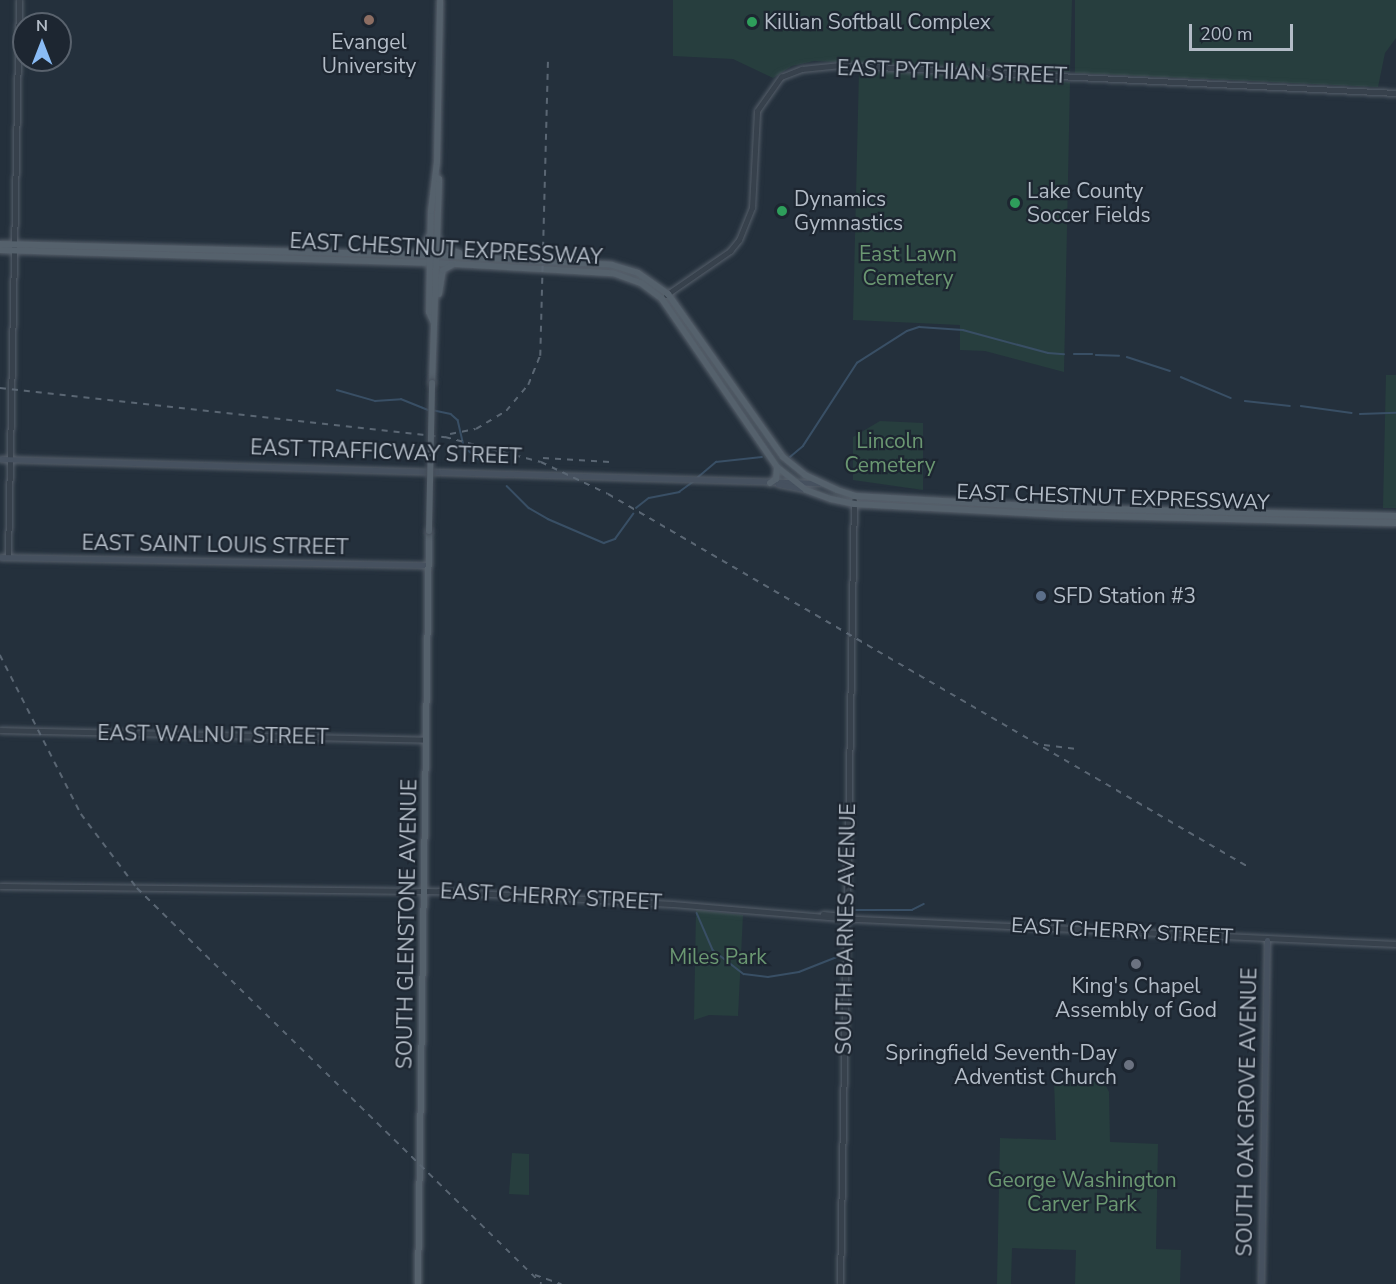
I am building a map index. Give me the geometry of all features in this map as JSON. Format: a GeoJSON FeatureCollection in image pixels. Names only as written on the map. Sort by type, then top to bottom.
{"type":"FeatureCollection","features":[{"type":"Feature","properties":{"kind":"main road"},"geometry":{"type":"LineString","coordinates":[[433,321],[429,312],[430,280],[438,238],[439,179],[436,177],[440,0]]}},
{"type":"Feature","properties":{"kind":"main road"},"geometry":{"type":"LineString","coordinates":[[435,311],[434,259],[430,234],[432,180],[436,177]]}},
{"type":"Feature","properties":{"kind":"main road"},"geometry":{"type":"LineString","coordinates":[[404,255],[420,251],[430,234]]}},
{"type":"Feature","properties":{"kind":"main road"},"geometry":{"type":"LineString","coordinates":[[438,238],[441,246],[451,252],[507,259]]}},
{"type":"Feature","properties":{"kind":"main road","name":"EAST CHESTNUT EXPRESSWAY"},"geometry":{"type":"LineString","coordinates":[[0,244],[12,247],[354,260],[507,259],[612,265],[646,277],[668,294],[777,449],[791,465],[819,483],[855,496],[1065,508],[1396,516]]}},
{"type":"Feature","properties":{"kind":"main road","name":"EAST CHESTNUT EXPRESSWAY"},"geometry":{"type":"LineString","coordinates":[[0,250],[12,247],[404,255],[455,264],[613,273],[641,283],[662,299],[777,467],[806,490],[854,504],[1065,515],[1396,523]]}},
{"type":"Feature","properties":{"kind":"main road"},"geometry":{"type":"LineString","coordinates":[[354,260],[419,266],[427,271],[430,280]]}},
{"type":"Feature","properties":{"kind":"main road"},"geometry":{"type":"LineString","coordinates":[[433,321],[443,270],[455,264]]}},
{"type":"Feature","properties":{"kind":"main road","name":"SOUTH GLENSTONE AVENUE"},"geometry":{"type":"LineString","coordinates":[[418,1284],[433,321]]}},
{"type":"Feature","properties":{"kind":"main road","name":"EAST TRAFFICWAY STREET"},"geometry":{"type":"LineString","coordinates":[[3,459],[819,483]]}},
{"type":"Feature","properties":{"kind":"main road"},"geometry":{"type":"LineString","coordinates":[[770,483],[776,478],[777,467]]}},
{"type":"Feature","properties":{"kind":"main road","name":"EAST TRAFFICWAY STREET"},"geometry":{"type":"LineString","coordinates":[[770,483],[806,490]]}},
{"type":"Feature","properties":{"kind":"main road","name":"EAST SAINT LOUIS STREET"},"geometry":{"type":"LineString","coordinates":[[0,557],[429,566]]}},
{"type":"Feature","properties":{"kind":"main road","name":"SOUTH OAK GROVE AVENUE"},"geometry":{"type":"LineString","coordinates":[[1261,1284],[1267,940]]}},
{"type":"Feature","properties":{"kind":"street"},"geometry":{"type":"LineString","coordinates":[[8,557],[3,459],[19,0]]}},
{"type":"Feature","properties":{"kind":"street","name":"EAST PYTHIAN STREET"},"geometry":{"type":"LineString","coordinates":[[662,299],[730,251],[739,240],[752,208],[757,111],[781,76],[802,69],[838,65],[1396,93]]}},
{"type":"Feature","properties":{"kind":"street","name":"SOUTH BARNES AVENUE"},"geometry":{"type":"LineString","coordinates":[[840,1284],[855,496]]}},
{"type":"Feature","properties":{"kind":"street","name":"EAST WALNUT STREET"},"geometry":{"type":"LineString","coordinates":[[0,730],[426,740]]}},
{"type":"Feature","properties":{"kind":"street","name":"EAST CHERRY STREET"},"geometry":{"type":"LineString","coordinates":[[0,886],[424,891],[637,901],[813,915],[1267,940],[1396,944]]}},
{"type":"Feature","properties":{"kind":"green space"},"geometry":{"type":"Polygon","coordinates":[[[673,0],[1072,0],[1070,72],[814,61],[792,66],[773,78],[733,59],[673,56],[673,0]]]}},
{"type":"Feature","properties":{"kind":"green space"},"geometry":{"type":"Polygon","coordinates":[[[1075,0],[1396,0],[1396,38],[1385,53],[1378,87],[1075,73],[1075,0]]]}},
{"type":"Feature","properties":{"kind":"green space","name":"East Lawn Cemetery"},"geometry":{"type":"Polygon","coordinates":[[[859,70],[1070,82],[1064,372],[985,351],[960,350],[960,325],[853,320],[859,70]]]}},
{"type":"Feature","properties":{"kind":"green space"},"geometry":{"type":"Polygon","coordinates":[[[1386,375],[1396,375],[1396,508],[1383,508],[1386,375]]]}},
{"type":"Feature","properties":{"kind":"green space","name":"Lincoln Cemetery"},"geometry":{"type":"Polygon","coordinates":[[[880,421],[923,423],[923,490],[853,480],[853,437],[880,421]]]}},
{"type":"Feature","properties":{"kind":"green space","name":"Miles Park"},"geometry":{"type":"Polygon","coordinates":[[[696,910],[743,915],[738,1016],[709,1015],[694,1020],[696,910]]]}},
{"type":"Feature","properties":{"kind":"green space","name":"George Washington Carver Park"},"geometry":{"type":"Polygon","coordinates":[[[1054,1080],[1104,1082],[1109,1092],[1110,1142],[1158,1144],[1156,1249],[1181,1250],[1180,1284],[1075,1284],[1076,1250],[1012,1248],[1011,1284],[997,1284],[1000,1138],[1056,1140],[1054,1080]]]}},
{"type":"Feature","properties":{"kind":"green space"},"geometry":{"type":"Polygon","coordinates":[[[512,1153],[529,1154],[529,1195],[509,1194],[512,1153]]]}},
{"type":"Feature","properties":{"kind":"waterway"},"geometry":{"type":"LineString","coordinates":[[790,457],[803,446],[857,363],[907,331],[919,327],[963,330],[1048,353],[1064,354]]}},
{"type":"Feature","properties":{"kind":"waterway"},"geometry":{"type":"LineString","coordinates":[[1074,354],[1092,354]]}},
{"type":"Feature","properties":{"kind":"waterway"},"geometry":{"type":"LineString","coordinates":[[1096,355],[1119,356]]}},
{"type":"Feature","properties":{"kind":"waterway"},"geometry":{"type":"LineString","coordinates":[[1127,357],[1170,371]]}},
{"type":"Feature","properties":{"kind":"waterway"},"geometry":{"type":"LineString","coordinates":[[1181,377],[1231,398]]}},
{"type":"Feature","properties":{"kind":"waterway"},"geometry":{"type":"LineString","coordinates":[[337,390],[375,401],[401,399],[428,410]]}},
{"type":"Feature","properties":{"kind":"waterway"},"geometry":{"type":"LineString","coordinates":[[1245,401],[1290,406]]}},
{"type":"Feature","properties":{"kind":"waterway"},"geometry":{"type":"LineString","coordinates":[[1301,406],[1352,413]]}},
{"type":"Feature","properties":{"kind":"waterway"},"geometry":{"type":"LineString","coordinates":[[432,410],[451,414],[458,420],[464,447],[484,463]]}},
{"type":"Feature","properties":{"kind":"waterway"},"geometry":{"type":"LineString","coordinates":[[1360,414],[1396,413]]}},
{"type":"Feature","properties":{"kind":"waterway"},"geometry":{"type":"LineString","coordinates":[[697,478],[716,462],[762,457]]}},
{"type":"Feature","properties":{"kind":"waterway"},"geometry":{"type":"LineString","coordinates":[[636,508],[649,498],[679,492],[694,481]]}},
{"type":"Feature","properties":{"kind":"waterway"},"geometry":{"type":"LineString","coordinates":[[507,486],[529,508],[548,519],[604,543],[615,539],[633,514]]}},
{"type":"Feature","properties":{"kind":"waterway"},"geometry":{"type":"LineString","coordinates":[[856,910],[912,910],[924,904]]}},
{"type":"Feature","properties":{"kind":"waterway"},"geometry":{"type":"LineString","coordinates":[[697,913],[713,950],[744,974],[768,977],[799,972],[837,957]]}},
{"type":"Feature","properties":{"kind":"railway"},"geometry":{"type":"LineString","coordinates":[[450,434],[476,429],[506,411],[528,385],[540,356],[548,60]]}},
{"type":"Feature","properties":{"kind":"railway"},"geometry":{"type":"LineString","coordinates":[[0,388],[445,437],[541,462],[608,494],[1247,866]]}},
{"type":"Feature","properties":{"kind":"railway"},"geometry":{"type":"LineString","coordinates":[[543,458],[610,462]]}},
{"type":"Feature","properties":{"kind":"railway"},"geometry":{"type":"LineString","coordinates":[[0,655],[81,814],[137,888],[542,1284]]}},
{"type":"Feature","properties":{"kind":"railway"},"geometry":{"type":"LineString","coordinates":[[1044,745],[1077,749]]}},
{"type":"Feature","properties":{"kind":"railway"},"geometry":{"type":"LineString","coordinates":[[535,1275],[561,1284]]}},
{"type":"Feature","properties":{"kind":"place","name":"Evangel University"},"geometry":{"type":"Point","coordinates":[369,20]}},
{"type":"Feature","properties":{"kind":"place","name":"Killian Softball Complex"},"geometry":{"type":"Point","coordinates":[752,22]}},
{"type":"Feature","properties":{"kind":"place","name":"Lake County Soccer Fields"},"geometry":{"type":"Point","coordinates":[1015,203]}},
{"type":"Feature","properties":{"kind":"place","name":"Dynamics Gymnastics"},"geometry":{"type":"Point","coordinates":[782,211]}},
{"type":"Feature","properties":{"kind":"place","name":"SFD Station #3"},"geometry":{"type":"Point","coordinates":[1041,596]}},
{"type":"Feature","properties":{"kind":"place","name":"King's Chapel Assembly of God"},"geometry":{"type":"Point","coordinates":[1136,964]}},
{"type":"Feature","properties":{"kind":"place","name":"Springfield Seventh-Day Adventist Church"},"geometry":{"type":"Point","coordinates":[1129,1065]}}]}
